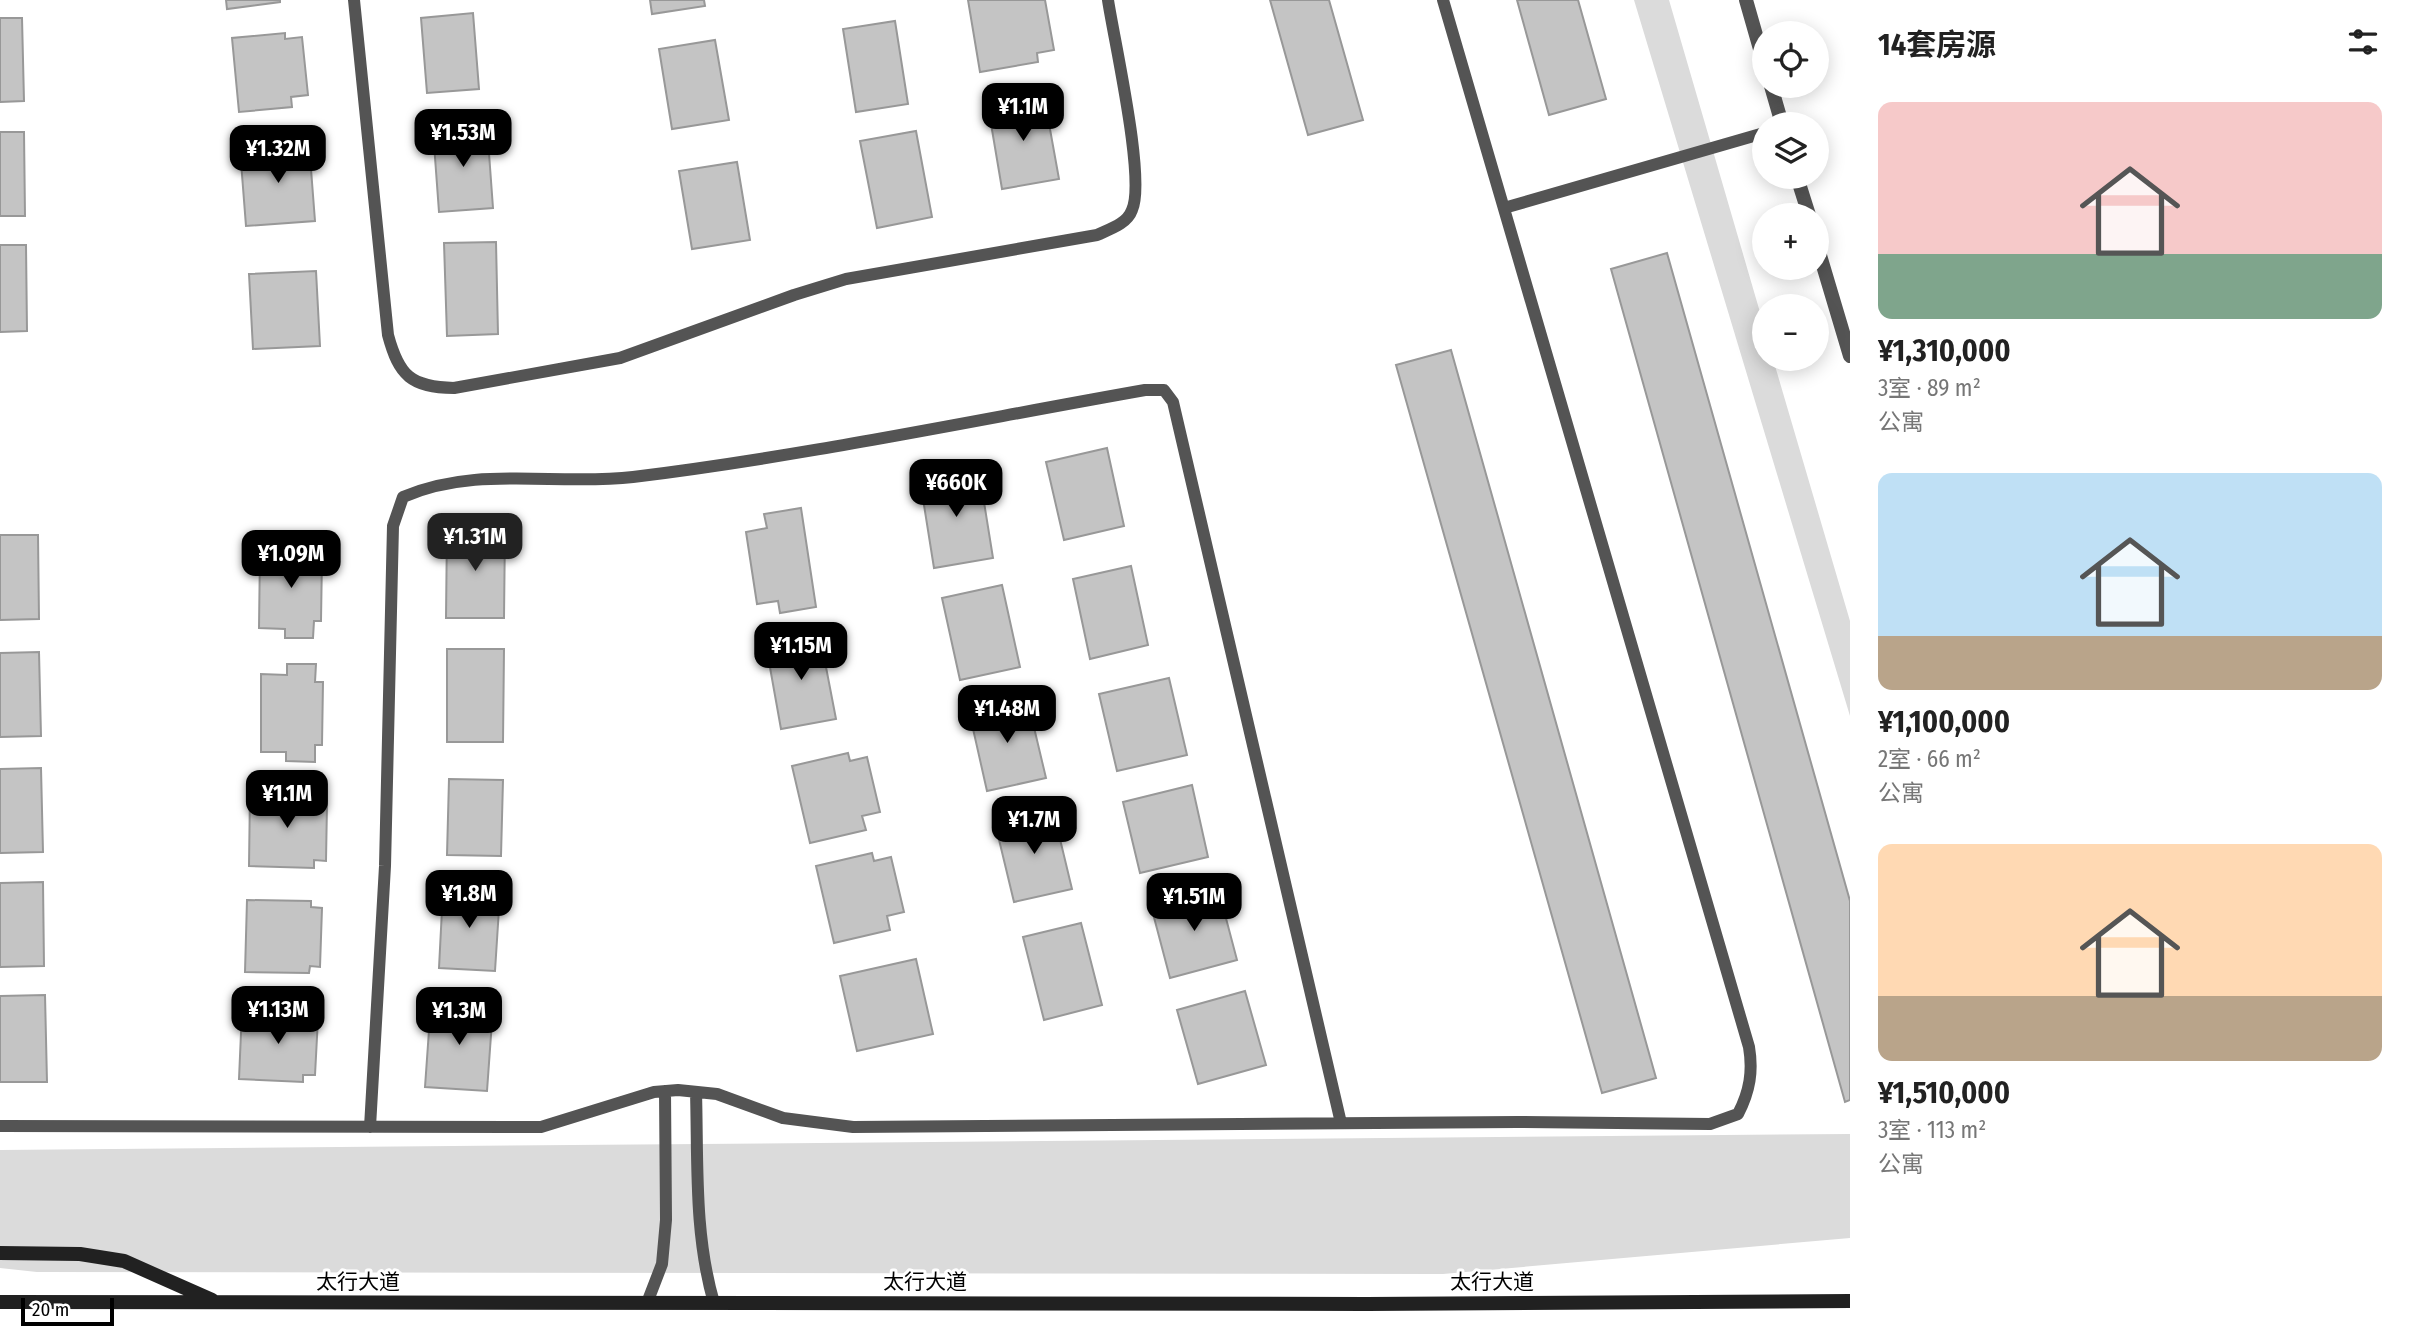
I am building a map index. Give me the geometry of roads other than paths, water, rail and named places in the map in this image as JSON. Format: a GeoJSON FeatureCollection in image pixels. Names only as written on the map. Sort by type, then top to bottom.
{"type":"FeatureCollection","features":[{"type":"Feature","properties":{"kind":"main road"},"geometry":{"type":"LineString","coordinates":[[0,1253],[80,1254],[124,1261],[217,1302]]}},
{"type":"Feature","properties":{"kind":"main road","name":"太行大道"},"geometry":{"type":"LineString","coordinates":[[0,1302],[1850,1301]]}},
{"type":"Feature","properties":{"kind":"street"},"geometry":{"type":"LineString","coordinates":[[1746,0],[1752,21]]}},
{"type":"Feature","properties":{"kind":"street"},"geometry":{"type":"LineString","coordinates":[[1827,280],[1850,356]]}},
{"type":"Feature","properties":{"kind":"lane"},"geometry":{"type":"LineString","coordinates":[[354,0],[388,335],[396,365],[412,380],[429,388],[454,388],[620,358],[782,299],[846,279],[1097,235],[1123,222],[1132,213],[1137,195],[1135,163],[1108,0]]}},
{"type":"Feature","properties":{"kind":"lane"},"geometry":{"type":"LineString","coordinates":[[0,1125],[541,1127],[665,1091],[717,1094],[783,1118],[853,1127],[1341,1123],[1710,1124],[1738,1114],[1746,1100],[1753,1069],[1443,0]]}},
{"type":"Feature","properties":{"kind":"lane"},"geometry":{"type":"LineString","coordinates":[[1504,208],[1752,136]]}},
{"type":"Feature","properties":{"kind":"lane"},"geometry":{"type":"LineString","coordinates":[[370,1127],[385,866],[393,526],[403,497],[428,486],[457,480],[630,477],[1145,390],[1164,390],[1173,402],[1341,1123]]}},
{"type":"Feature","properties":{"kind":"lane"},"geometry":{"type":"LineString","coordinates":[[647,1303],[662,1264],[666,1220],[665,1091]]}},
{"type":"Feature","properties":{"kind":"lane"},"geometry":{"type":"LineString","coordinates":[[696,1092],[699,1223],[704,1268],[714,1303]]}}]}
